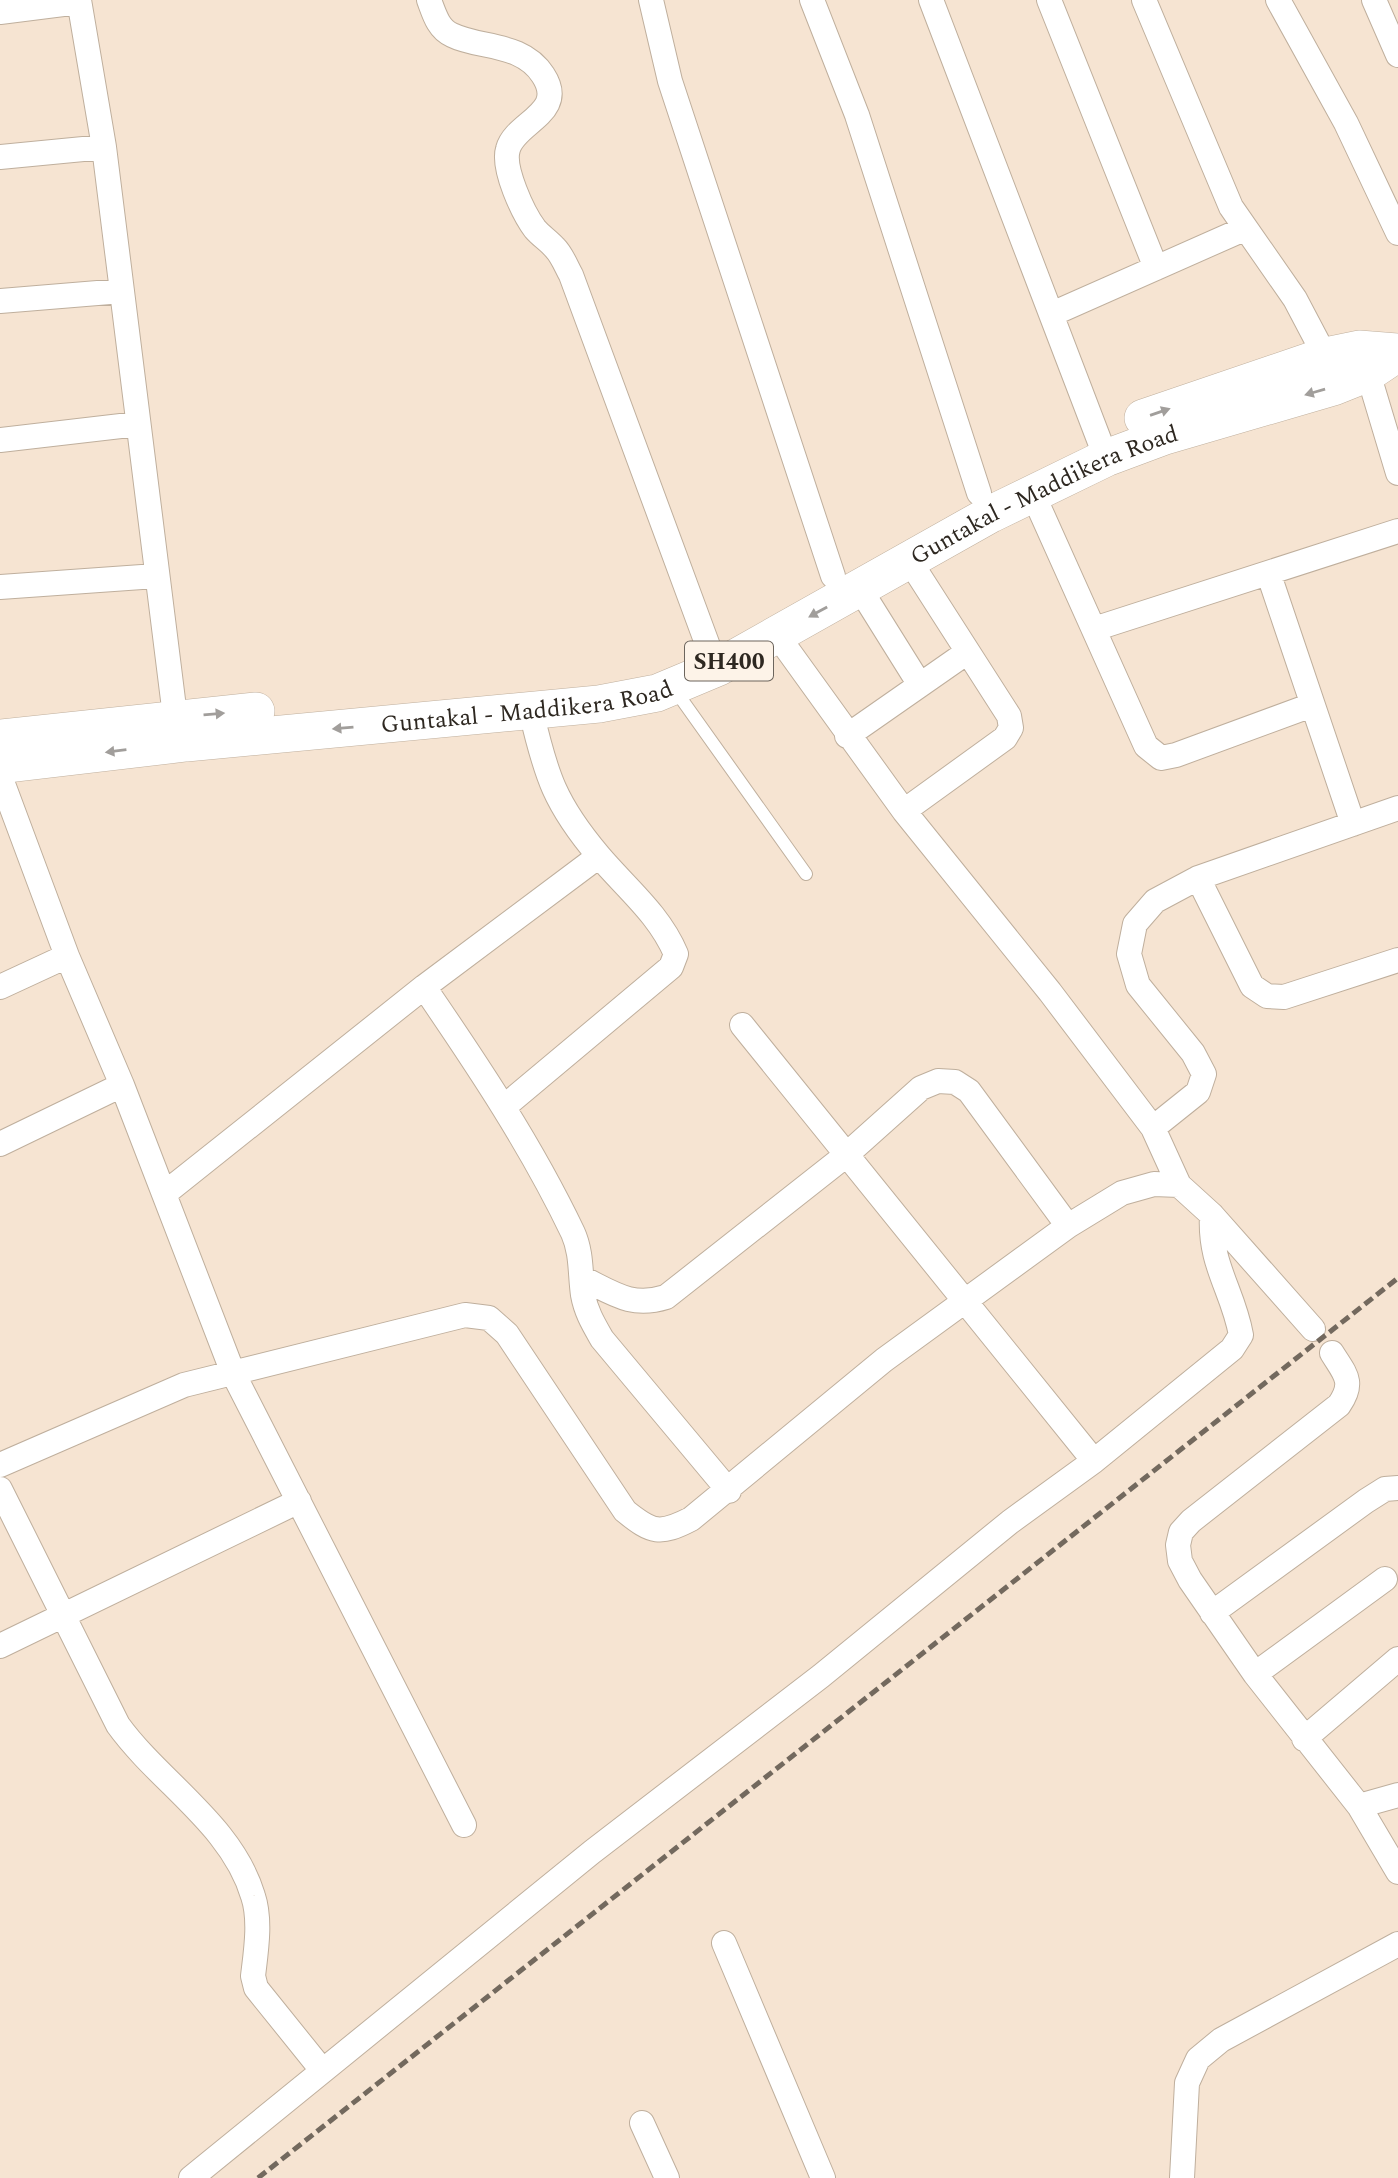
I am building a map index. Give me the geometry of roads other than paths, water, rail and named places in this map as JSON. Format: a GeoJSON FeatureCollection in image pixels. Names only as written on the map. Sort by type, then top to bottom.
{"type":"FeatureCollection","features":[{"type":"Feature","properties":{"kind":"main road","name":"Guntakal - Maddikera Road"},"geometry":{"type":"LineString","coordinates":[[0,738],[531,711],[599,704],[673,687],[719,667],[777,635],[846,582],[979,492],[1101,447],[1325,356],[1359,349],[1398,352]]}},
{"type":"Feature","properties":{"kind":"main road","name":"Guntakal - Maddikera Road"},"geometry":{"type":"LineString","coordinates":[[0,765],[177,730],[595,680],[650,669],[708,646],[846,582],[909,560],[1032,492],[1101,447],[1165,436],[1333,387],[1368,373],[1398,352]]}},
{"type":"Feature","properties":{"kind":"street"},"geometry":{"type":"LineString","coordinates":[[429,0],[437,23],[451,35],[497,45],[534,64],[545,77],[549,99],[540,117],[520,130],[508,148],[508,167],[522,207],[536,230],[557,250],[571,275],[708,646]]}},
{"type":"Feature","properties":{"kind":"street"},"geometry":{"type":"LineString","coordinates":[[651,0],[670,81],[846,582],[920,685]]}},
{"type":"Feature","properties":{"kind":"street"},"geometry":{"type":"LineString","coordinates":[[812,0],[857,115],[979,492]]}},
{"type":"Feature","properties":{"kind":"street"},"geometry":{"type":"LineString","coordinates":[[931,0],[1101,447]]}},
{"type":"Feature","properties":{"kind":"street"},"geometry":{"type":"LineString","coordinates":[[1049,0],[1156,268]]}},
{"type":"Feature","properties":{"kind":"street"},"geometry":{"type":"LineString","coordinates":[[1144,0],[1231,207],[1288,288],[1325,356]]}},
{"type":"Feature","properties":{"kind":"street"},"geometry":{"type":"LineString","coordinates":[[1278,0],[1346,123],[1398,233]]}},
{"type":"Feature","properties":{"kind":"street"},"geometry":{"type":"LineString","coordinates":[[1374,0],[1398,55]]}},
{"type":"Feature","properties":{"kind":"street"},"geometry":{"type":"LineString","coordinates":[[0,12],[79,1],[104,147],[177,730]]}},
{"type":"Feature","properties":{"kind":"street"},"geometry":{"type":"LineString","coordinates":[[0,157],[104,147]]}},
{"type":"Feature","properties":{"kind":"street"},"geometry":{"type":"LineString","coordinates":[[1052,314],[1244,229]]}},
{"type":"Feature","properties":{"kind":"street"},"geometry":{"type":"LineString","coordinates":[[0,301],[122,290]]}},
{"type":"Feature","properties":{"kind":"street"},"geometry":{"type":"LineString","coordinates":[[1368,373],[1398,473]]}},
{"type":"Feature","properties":{"kind":"street"},"geometry":{"type":"LineString","coordinates":[[0,440],[138,424]]}},
{"type":"Feature","properties":{"kind":"street"},"geometry":{"type":"LineString","coordinates":[[1032,492],[1146,747],[1161,758],[1176,755],[1312,705]]}},
{"type":"Feature","properties":{"kind":"street"},"geometry":{"type":"LineString","coordinates":[[1094,629],[1269,575],[1398,531]]}},
{"type":"Feature","properties":{"kind":"street"},"geometry":{"type":"LineString","coordinates":[[904,811],[1005,738],[1011,728],[1009,716],[966,653],[909,560]]}},
{"type":"Feature","properties":{"kind":"street"},"geometry":{"type":"LineString","coordinates":[[1269,575],[1353,824]]}},
{"type":"Feature","properties":{"kind":"street"},"geometry":{"type":"LineString","coordinates":[[0,587],[156,576]]}},
{"type":"Feature","properties":{"kind":"street"},"geometry":{"type":"LineString","coordinates":[[777,635],[847,736],[904,811],[1049,992],[1153,1128],[1179,1185],[1212,1215],[1313,1329]]}},
{"type":"Feature","properties":{"kind":"street"},"geometry":{"type":"LineString","coordinates":[[847,736],[966,653]]}},
{"type":"Feature","properties":{"kind":"street"},"geometry":{"type":"LineString","coordinates":[[505,1106],[671,967],[676,954],[656,917],[599,856],[551,787],[531,711]]}},
{"type":"Feature","properties":{"kind":"street"},"geometry":{"type":"LineString","coordinates":[[0,776],[67,956],[121,1085],[233,1373],[464,1825]]}},
{"type":"Feature","properties":{"kind":"street"},"geometry":{"type":"LineString","coordinates":[[1153,1128],[1198,1092],[1204,1074],[1194,1053],[1138,985],[1129,954],[1135,924],[1155,901],[1198,878],[1398,808]]}},
{"type":"Feature","properties":{"kind":"street"},"geometry":{"type":"LineString","coordinates":[[164,1194],[424,987],[599,856]]}},
{"type":"Feature","properties":{"kind":"street"},"geometry":{"type":"LineString","coordinates":[[1198,878],[1252,986],[1267,996],[1284,996],[1398,960]]}},
{"type":"Feature","properties":{"kind":"street"},"geometry":{"type":"LineString","coordinates":[[0,987],[67,956]]}},
{"type":"Feature","properties":{"kind":"street"},"geometry":{"type":"LineString","coordinates":[[424,987],[505,1106],[574,1236],[588,1316],[602,1339],[729,1490]]}},
{"type":"Feature","properties":{"kind":"street"},"geometry":{"type":"LineString","coordinates":[[742,1026],[1094,1461]]}},
{"type":"Feature","properties":{"kind":"street"},"geometry":{"type":"LineString","coordinates":[[582,1278],[624,1299],[646,1304],[666,1297],[845,1156],[921,1088],[938,1081],[955,1082],[969,1091],[1068,1226]]}},
{"type":"Feature","properties":{"kind":"street"},"geometry":{"type":"LineString","coordinates":[[0,1144],[121,1085]]}},
{"type":"Feature","properties":{"kind":"street"},"geometry":{"type":"LineString","coordinates":[[0,1465],[184,1385],[466,1315],[489,1318],[507,1334],[625,1511],[645,1528],[668,1531],[691,1519],[729,1490],[884,1360],[1068,1226],[1122,1193],[1154,1184],[1179,1185]]}},
{"type":"Feature","properties":{"kind":"street"},"geometry":{"type":"LineString","coordinates":[[191,2178],[592,1853],[831,1669],[1010,1522],[1094,1461],[1232,1349],[1241,1335],[1237,1314],[1213,1255],[1212,1215]]}},
{"type":"Feature","properties":{"kind":"street"},"geometry":{"type":"LineString","coordinates":[[1332,1353],[1348,1382],[1349,1391],[1339,1405],[1181,1532],[1178,1545],[1180,1561],[1255,1674],[1359,1806],[1398,1872]]}},
{"type":"Feature","properties":{"kind":"street"},"geometry":{"type":"LineString","coordinates":[[1212,1613],[1366,1501],[1385,1489],[1398,1488]]}},
{"type":"Feature","properties":{"kind":"street"},"geometry":{"type":"LineString","coordinates":[[0,1489],[118,1725],[144,1759],[231,1848],[254,1897],[253,1976],[257,1988],[322,2070]]}},
{"type":"Feature","properties":{"kind":"street"},"geometry":{"type":"LineString","coordinates":[[0,1646],[299,1501]]}},
{"type":"Feature","properties":{"kind":"street"},"geometry":{"type":"LineString","coordinates":[[1255,1674],[1385,1579]]}},
{"type":"Feature","properties":{"kind":"street"},"geometry":{"type":"LineString","coordinates":[[1304,1739],[1398,1659]]}},
{"type":"Feature","properties":{"kind":"street"},"geometry":{"type":"LineString","coordinates":[[1359,1806],[1398,1795]]}},
{"type":"Feature","properties":{"kind":"street"},"geometry":{"type":"LineString","coordinates":[[724,1942],[823,2178]]}},
{"type":"Feature","properties":{"kind":"street"},"geometry":{"type":"LineString","coordinates":[[1178,2175],[1187,2083],[1198,2059],[1221,2040],[1398,1944]]}},
{"type":"Feature","properties":{"kind":"street"},"geometry":{"type":"LineString","coordinates":[[642,2123],[667,2178]]}},
{"type":"Feature","properties":{"kind":"lane"},"geometry":{"type":"LineString","coordinates":[[673,687],[806,874]]}},
{"type":"Feature","properties":{"kind":"railway"},"geometry":{"type":"LineString","coordinates":[[258,2178],[1398,1278]]}}]}
